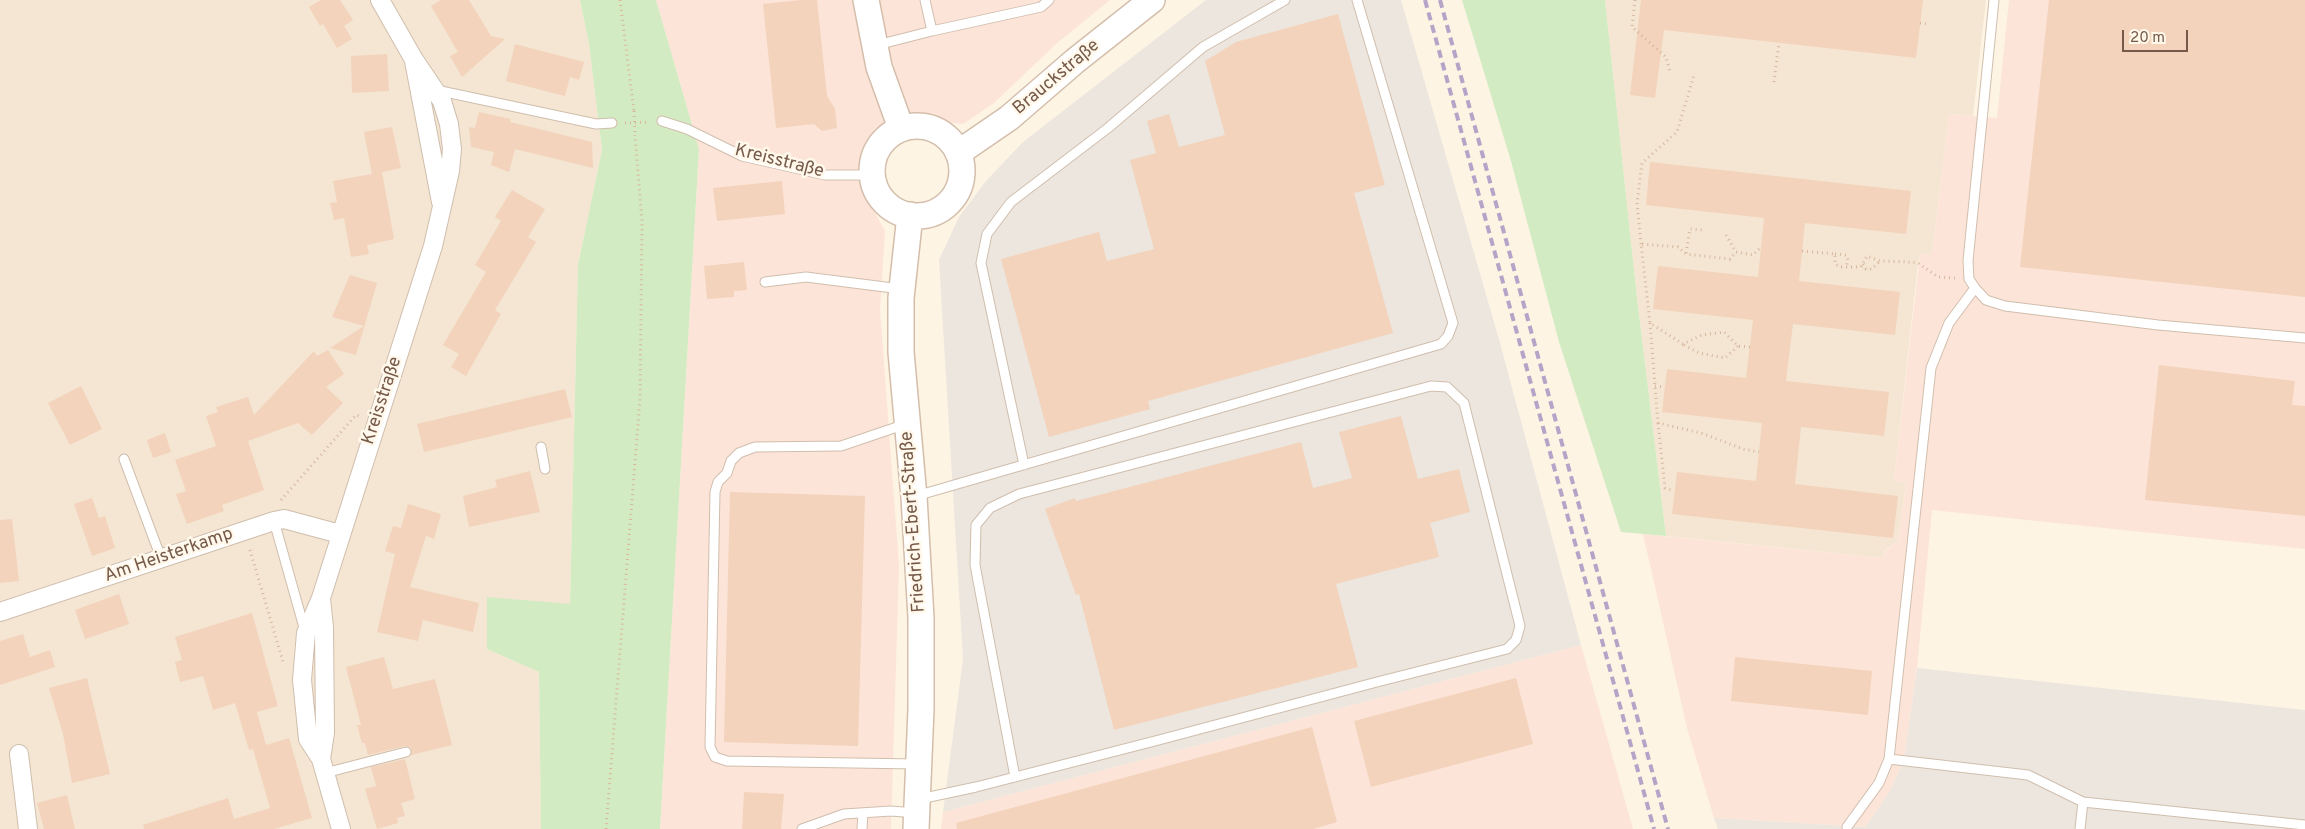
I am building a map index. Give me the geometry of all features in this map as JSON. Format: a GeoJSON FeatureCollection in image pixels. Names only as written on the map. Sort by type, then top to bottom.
{"type":"FeatureCollection","features":[{"type":"Feature","properties":{"kind":"street","name":"Kreisstraße"},"geometry":{"type":"LineString","coordinates":[[341,829],[323,766],[308,739],[302,680],[306,633],[321,598],[433,246],[441,203],[450,171],[452,149],[449,124],[436,90],[413,58],[380,0]]}},
{"type":"Feature","properties":{"kind":"street"},"geometry":{"type":"LineString","coordinates":[[866,0],[874,45],[901,128]]}},
{"type":"Feature","properties":{"kind":"street","name":"Brauckstraße"},"geometry":{"type":"LineString","coordinates":[[958,153],[1010,118],[1076,60],[1152,0]]}},
{"type":"Feature","properties":{"kind":"street","name":"Kreisstraße"},"geometry":{"type":"LineString","coordinates":[[413,58],[418,93],[441,203]]}},
{"type":"Feature","properties":{"kind":"street"},"geometry":{"type":"LineString","coordinates":[[919,126],[937,130],[953,143],[958,153],[962,174],[955,194],[940,210],[930,214],[910,216],[896,211],[887,204],[875,188],[872,175],[873,158],[886,137],[901,128],[919,126]]}},
{"type":"Feature","properties":{"kind":"street","name":"Friedrich-Ebert-Straße"},"geometry":{"type":"LineString","coordinates":[[910,216],[902,289],[901,352],[914,497],[920,618],[922,709],[916,814]]}},
{"type":"Feature","properties":{"kind":"street"},"geometry":{"type":"LineString","coordinates":[[279,520],[340,534]]}},
{"type":"Feature","properties":{"kind":"street","name":"Am Heisterkamp"},"geometry":{"type":"LineString","coordinates":[[0,612],[279,520]]}},
{"type":"Feature","properties":{"kind":"street","name":"Kreisstraße"},"geometry":{"type":"LineString","coordinates":[[321,598],[324,628],[325,733],[323,766]]}},
{"type":"Feature","properties":{"kind":"street"},"geometry":{"type":"LineString","coordinates":[[19,754],[28,829]]}},
{"type":"Feature","properties":{"kind":"lane"},"geometry":{"type":"LineString","coordinates":[[926,0],[932,31]]}},
{"type":"Feature","properties":{"kind":"lane"},"geometry":{"type":"LineString","coordinates":[[874,45],[1041,7],[1049,0]]}},
{"type":"Feature","properties":{"kind":"lane"},"geometry":{"type":"LineString","coordinates":[[1024,465],[980,263],[987,234],[1011,202],[1108,128],[1203,47],[1285,0]]}},
{"type":"Feature","properties":{"kind":"lane"},"geometry":{"type":"LineString","coordinates":[[914,497],[1441,344],[1448,336],[1452,323],[1357,0]]}},
{"type":"Feature","properties":{"kind":"lane"},"geometry":{"type":"LineString","coordinates":[[1994,0],[1968,261],[1969,279],[1986,300],[2005,306],[2158,325],[2305,338]]}},
{"type":"Feature","properties":{"kind":"lane"},"geometry":{"type":"LineString","coordinates":[[418,93],[436,90],[596,124],[612,123]]}},
{"type":"Feature","properties":{"kind":"lane","name":"Kreisstraße"},"geometry":{"type":"LineString","coordinates":[[662,121],[688,130],[742,156],[825,175],[872,175]]}},
{"type":"Feature","properties":{"kind":"lane"},"geometry":{"type":"LineString","coordinates":[[765,282],[806,277],[902,289]]}},
{"type":"Feature","properties":{"kind":"lane"},"geometry":{"type":"LineString","coordinates":[[1847,827],[1879,783],[1889,759],[1931,368],[1949,323],[1975,288]]}},
{"type":"Feature","properties":{"kind":"lane"},"geometry":{"type":"LineString","coordinates":[[802,829],[844,814],[916,814],[1015,777],[1507,649],[1516,640],[1520,626],[1464,403],[1447,387],[1430,386],[1019,494],[990,508],[976,526],[975,565],[1015,777]]}},
{"type":"Feature","properties":{"kind":"lane"},"geometry":{"type":"LineString","coordinates":[[907,424],[841,446],[755,447],[739,453],[731,462],[727,473],[718,482],[715,492],[710,747],[715,758],[727,761],[919,764]]}},
{"type":"Feature","properties":{"kind":"lane"},"geometry":{"type":"LineString","coordinates":[[541,447],[545,469]]}},
{"type":"Feature","properties":{"kind":"lane"},"geometry":{"type":"LineString","coordinates":[[124,459],[161,558]]}},
{"type":"Feature","properties":{"kind":"lane"},"geometry":{"type":"LineString","coordinates":[[279,520],[306,633]]}},
{"type":"Feature","properties":{"kind":"lane"},"geometry":{"type":"LineString","coordinates":[[323,766],[406,752]]}},
{"type":"Feature","properties":{"kind":"lane"},"geometry":{"type":"LineString","coordinates":[[1889,759],[2028,775],[2083,802],[2305,825]]}},
{"type":"Feature","properties":{"kind":"lane"},"geometry":{"type":"LineString","coordinates":[[2080,829],[2083,802]]}},
{"type":"Feature","properties":{"kind":"lane"},"geometry":{"type":"LineString","coordinates":[[862,829],[863,813]]}},
{"type":"Feature","properties":{"kind":"path"},"geometry":{"type":"LineString","coordinates":[[606,829],[640,399],[642,220],[634,111],[620,0]]}},
{"type":"Feature","properties":{"kind":"path"},"geometry":{"type":"LineString","coordinates":[[1635,0],[1632,27],[1666,57],[1670,72]]}},
{"type":"Feature","properties":{"kind":"path"},"geometry":{"type":"LineString","coordinates":[[1920,23],[1928,24]]}},
{"type":"Feature","properties":{"kind":"path"},"geometry":{"type":"LineString","coordinates":[[1774,82],[1779,43]]}},
{"type":"Feature","properties":{"kind":"path"},"geometry":{"type":"LineString","coordinates":[[1674,490],[1665,488],[1637,203],[1642,163],[1677,132],[1694,75]]}},
{"type":"Feature","properties":{"kind":"path"},"geometry":{"type":"LineString","coordinates":[[612,123],[662,121]]}},
{"type":"Feature","properties":{"kind":"path"},"geometry":{"type":"LineString","coordinates":[[1686,254],[1690,229],[1704,230]]}},
{"type":"Feature","properties":{"kind":"path"},"geometry":{"type":"LineString","coordinates":[[1726,235],[1736,252],[1753,255],[1761,247]]}},
{"type":"Feature","properties":{"kind":"path"},"geometry":{"type":"LineString","coordinates":[[1641,244],[1678,247],[1686,254],[1730,259],[1736,252]]}},
{"type":"Feature","properties":{"kind":"path"},"geometry":{"type":"LineString","coordinates":[[1802,251],[1846,255],[1848,260],[1846,267]]}},
{"type":"Feature","properties":{"kind":"path"},"geometry":{"type":"LineString","coordinates":[[1835,254],[1835,264],[1846,267],[1861,267],[1868,256],[1880,261],[1918,263],[1938,277]]}},
{"type":"Feature","properties":{"kind":"path"},"geometry":{"type":"LineString","coordinates":[[1863,264],[1866,269],[1872,269],[1880,261]]}},
{"type":"Feature","properties":{"kind":"path"},"geometry":{"type":"LineString","coordinates":[[1650,323],[1699,353],[1725,358],[1738,346]]}},
{"type":"Feature","properties":{"kind":"path"},"geometry":{"type":"LineString","coordinates":[[1683,344],[1702,335],[1724,332],[1738,346],[1750,347]]}},
{"type":"Feature","properties":{"kind":"path"},"geometry":{"type":"LineString","coordinates":[[1655,386],[1665,387]]}},
{"type":"Feature","properties":{"kind":"path"},"geometry":{"type":"LineString","coordinates":[[279,520],[279,502],[356,415],[376,423]]}},
{"type":"Feature","properties":{"kind":"path"},"geometry":{"type":"LineString","coordinates":[[1658,424],[1701,433],[1743,449],[1759,452]]}},
{"type":"Feature","properties":{"kind":"path"},"geometry":{"type":"LineString","coordinates":[[244,530],[288,679],[302,680]]}},
{"type":"Feature","properties":{"kind":"shaded area"},"geometry":{"type":"Polygon","coordinates":[[[0,0],[580,0],[589,44],[602,150],[578,265],[570,605],[487,598],[487,649],[539,672],[541,829],[0,829],[0,0]]]}},
{"type":"Feature","properties":{"kind":"shaded area"},"geometry":{"type":"Polygon","coordinates":[[[656,0],[1110,0],[1056,44],[994,103],[963,124],[936,121],[918,112],[876,128],[866,145],[860,172],[870,204],[885,231],[880,309],[899,566],[891,829],[660,829],[699,149],[656,0]]]}},
{"type":"Feature","properties":{"kind":"shaded area"},"geometry":{"type":"Polygon","coordinates":[[[1206,0],[1401,0],[1500,343],[1581,645],[943,812],[963,659],[939,260],[959,217],[986,181],[1023,142],[1206,0]]]}},
{"type":"Feature","properties":{"kind":"shaded area"},"geometry":{"type":"Polygon","coordinates":[[[1605,0],[1986,0],[1973,116],[1949,114],[1932,255],[1920,254],[1918,263],[1894,481],[1906,483],[1898,541],[1884,551],[1883,558],[1666,536],[1637,298],[1605,0]]]}},
{"type":"Feature","properties":{"kind":"shaded area"},"geometry":{"type":"Polygon","coordinates":[[[2009,0],[2305,0],[2305,549],[1932,510],[1917,668],[1904,760],[1889,793],[1865,827],[1714,818],[1687,728],[1643,534],[1883,558],[1884,552],[1898,541],[1906,483],[1894,481],[1920,254],[1932,255],[1949,114],[1997,118],[2009,0]]]}},
{"type":"Feature","properties":{"kind":"shaded area"},"geometry":{"type":"Polygon","coordinates":[[[1581,645],[1633,829],[941,829],[943,812],[1581,645]]]}},
{"type":"Feature","properties":{"kind":"shaded area"},"geometry":{"type":"Polygon","coordinates":[[[1917,668],[2305,710],[2305,829],[1718,829],[1714,818],[1865,827],[1889,793],[1904,760],[1917,668]]]}},
{"type":"Feature","properties":{"kind":"green space"},"geometry":{"type":"Polygon","coordinates":[[[580,0],[656,0],[699,149],[660,829],[541,829],[539,672],[487,649],[487,597],[570,604],[578,265],[602,150],[589,44],[580,0]]]}},
{"type":"Feature","properties":{"kind":"green space"},"geometry":{"type":"Polygon","coordinates":[[[1462,0],[1605,0],[1637,298],[1666,536],[1621,532],[1559,342],[1511,161],[1462,0]]]}},
{"type":"Feature","properties":{"kind":"building"},"geometry":{"type":"Polygon","coordinates":[[[321,0],[340,0],[353,20],[344,26],[352,39],[337,48],[323,24],[320,26],[309,7],[321,0]]]}},
{"type":"Feature","properties":{"kind":"building"},"geometry":{"type":"Polygon","coordinates":[[[441,0],[469,0],[491,36],[505,39],[462,77],[450,56],[458,52],[431,6],[441,0]]]}},
{"type":"Feature","properties":{"kind":"building"},"geometry":{"type":"Polygon","coordinates":[[[817,0],[827,96],[835,109],[837,128],[822,131],[814,124],[776,128],[763,4],[817,0]]]}},
{"type":"Feature","properties":{"kind":"building"},"geometry":{"type":"Polygon","coordinates":[[[1641,0],[1923,0],[1916,58],[1664,30],[1655,98],[1630,95],[1641,0]]]}},
{"type":"Feature","properties":{"kind":"building"},"geometry":{"type":"Polygon","coordinates":[[[2049,0],[2305,0],[2305,297],[2020,267],[2049,0]]]}},
{"type":"Feature","properties":{"kind":"building"},"geometry":{"type":"Polygon","coordinates":[[[1338,14],[1385,185],[1354,193],[1393,333],[1148,401],[1150,409],[1049,437],[1001,259],[1099,232],[1107,261],[1154,249],[1130,160],[1156,153],[1147,121],[1169,114],[1179,147],[1225,135],[1205,61],[1236,42],[1338,14]]]}},
{"type":"Feature","properties":{"kind":"building"},"geometry":{"type":"Polygon","coordinates":[[[515,44],[584,62],[579,80],[570,77],[565,96],[506,81],[515,44]]]}},
{"type":"Feature","properties":{"kind":"building"},"geometry":{"type":"Polygon","coordinates":[[[387,54],[389,91],[352,93],[351,56],[387,54]]]}},
{"type":"Feature","properties":{"kind":"building"},"geometry":{"type":"Polygon","coordinates":[[[479,112],[511,119],[510,122],[592,142],[593,168],[515,149],[509,172],[491,165],[494,152],[471,147],[469,127],[475,128],[479,112]]]}},
{"type":"Feature","properties":{"kind":"building"},"geometry":{"type":"Polygon","coordinates":[[[392,127],[401,168],[382,172],[394,239],[367,245],[369,254],[351,257],[344,218],[334,220],[330,203],[337,202],[333,181],[372,174],[364,132],[392,127]]]}},
{"type":"Feature","properties":{"kind":"building"},"geometry":{"type":"Polygon","coordinates":[[[1650,162],[1911,191],[1906,234],[1805,223],[1799,281],[1900,292],[1895,335],[1793,324],[1786,381],[1889,392],[1884,436],[1801,427],[1795,484],[1898,496],[1893,538],[1672,514],[1677,472],[1756,481],[1762,423],[1662,412],[1667,369],[1746,378],[1753,320],[1653,309],[1658,266],[1758,277],[1764,218],[1646,205],[1650,162]]]}},
{"type":"Feature","properties":{"kind":"building"},"geometry":{"type":"Polygon","coordinates":[[[782,181],[785,214],[717,221],[713,188],[782,181]]]}},
{"type":"Feature","properties":{"kind":"building"},"geometry":{"type":"Polygon","coordinates":[[[512,190],[545,209],[528,237],[536,242],[495,310],[501,314],[466,376],[451,367],[459,354],[443,345],[486,272],[475,265],[501,221],[495,217],[512,190]]]}},
{"type":"Feature","properties":{"kind":"building"},"geometry":{"type":"Polygon","coordinates":[[[744,262],[747,290],[734,291],[734,297],[707,299],[704,266],[744,262]]]}},
{"type":"Feature","properties":{"kind":"building"},"geometry":{"type":"Polygon","coordinates":[[[350,275],[377,283],[356,355],[330,348],[364,326],[332,317],[350,275]]]}},
{"type":"Feature","properties":{"kind":"building"},"geometry":{"type":"Polygon","coordinates":[[[328,350],[344,374],[326,387],[343,403],[312,435],[298,423],[248,441],[264,490],[222,505],[224,511],[187,524],[176,494],[186,491],[175,460],[216,446],[206,416],[218,412],[216,407],[248,397],[254,415],[314,351],[317,356],[328,350]]]}},
{"type":"Feature","properties":{"kind":"building"},"geometry":{"type":"Polygon","coordinates":[[[2159,365],[2295,381],[2292,405],[2305,406],[2305,516],[2145,500],[2159,365]]]}},
{"type":"Feature","properties":{"kind":"building"},"geometry":{"type":"Polygon","coordinates":[[[81,386],[102,429],[70,445],[48,403],[81,386]]]}},
{"type":"Feature","properties":{"kind":"building"},"geometry":{"type":"Polygon","coordinates":[[[565,389],[572,417],[424,452],[417,424],[565,389]]]}},
{"type":"Feature","properties":{"kind":"building"},"geometry":{"type":"Polygon","coordinates":[[[1401,416],[1418,479],[1459,469],[1470,512],[1430,523],[1439,557],[1336,584],[1358,667],[1114,730],[1079,594],[1076,595],[1045,509],[1075,498],[1076,501],[1301,442],[1313,488],[1352,478],[1339,432],[1401,416]]]}},
{"type":"Feature","properties":{"kind":"building"},"geometry":{"type":"Polygon","coordinates":[[[165,433],[171,452],[153,458],[147,440],[165,433]]]}},
{"type":"Feature","properties":{"kind":"building"},"geometry":{"type":"Polygon","coordinates":[[[530,471],[540,512],[469,527],[463,496],[497,487],[495,480],[530,471]]]}},
{"type":"Feature","properties":{"kind":"building"},"geometry":{"type":"Polygon","coordinates":[[[730,492],[865,496],[858,746],[724,742],[730,492]]]}},
{"type":"Feature","properties":{"kind":"building"},"geometry":{"type":"Polygon","coordinates":[[[92,498],[99,518],[105,516],[115,548],[92,556],[74,504],[92,498]]]}},
{"type":"Feature","properties":{"kind":"building"},"geometry":{"type":"Polygon","coordinates":[[[408,504],[441,514],[434,539],[426,536],[410,587],[479,603],[473,632],[423,620],[418,641],[377,632],[395,554],[385,551],[393,526],[401,528],[408,504]]]}},
{"type":"Feature","properties":{"kind":"building"},"geometry":{"type":"Polygon","coordinates":[[[12,519],[19,581],[0,583],[0,520],[12,519]]]}},
{"type":"Feature","properties":{"kind":"building"},"geometry":{"type":"Polygon","coordinates":[[[119,594],[129,624],[85,639],[75,610],[119,594]]]}},
{"type":"Feature","properties":{"kind":"building"},"geometry":{"type":"Polygon","coordinates":[[[252,613],[278,706],[257,712],[266,745],[289,738],[312,818],[274,829],[144,829],[143,825],[228,798],[234,819],[270,808],[253,749],[249,750],[235,703],[213,710],[203,676],[180,682],[175,662],[182,660],[175,637],[252,613]]]}},
{"type":"Feature","properties":{"kind":"building"},"geometry":{"type":"Polygon","coordinates":[[[23,634],[30,657],[50,650],[55,667],[0,685],[0,641],[23,634]]]}},
{"type":"Feature","properties":{"kind":"building"},"geometry":{"type":"Polygon","coordinates":[[[384,657],[393,689],[435,679],[452,745],[411,755],[411,748],[405,746],[368,755],[365,743],[362,743],[357,725],[361,725],[346,667],[384,657]]]}},
{"type":"Feature","properties":{"kind":"building"},"geometry":{"type":"Polygon","coordinates":[[[1735,657],[1872,671],[1868,715],[1731,701],[1735,657]]]}},
{"type":"Feature","properties":{"kind":"building"},"geometry":{"type":"Polygon","coordinates":[[[87,678],[110,774],[72,783],[63,734],[49,688],[87,678]]]}},
{"type":"Feature","properties":{"kind":"building"},"geometry":{"type":"Polygon","coordinates":[[[1516,678],[1533,744],[1371,787],[1354,721],[1516,678]]]}},
{"type":"Feature","properties":{"kind":"building"},"geometry":{"type":"Polygon","coordinates":[[[1312,727],[1337,822],[1313,829],[957,829],[956,823],[1312,727]]]}},
{"type":"Feature","properties":{"kind":"building"},"geometry":{"type":"Polygon","coordinates":[[[405,759],[415,799],[401,803],[405,816],[397,818],[398,823],[377,829],[365,789],[376,786],[371,767],[405,759]]]}},
{"type":"Feature","properties":{"kind":"building"},"geometry":{"type":"Polygon","coordinates":[[[744,792],[784,794],[781,829],[742,829],[744,792]]]}},
{"type":"Feature","properties":{"kind":"building"},"geometry":{"type":"Polygon","coordinates":[[[67,795],[75,829],[44,829],[37,803],[67,795]]]}},
{"type":"Feature","properties":{"kind":"railway"},"geometry":{"type":"LineString","coordinates":[[1425,0],[1654,829]]}},
{"type":"Feature","properties":{"kind":"railway"},"geometry":{"type":"LineString","coordinates":[[1440,0],[1668,829]]}}]}
